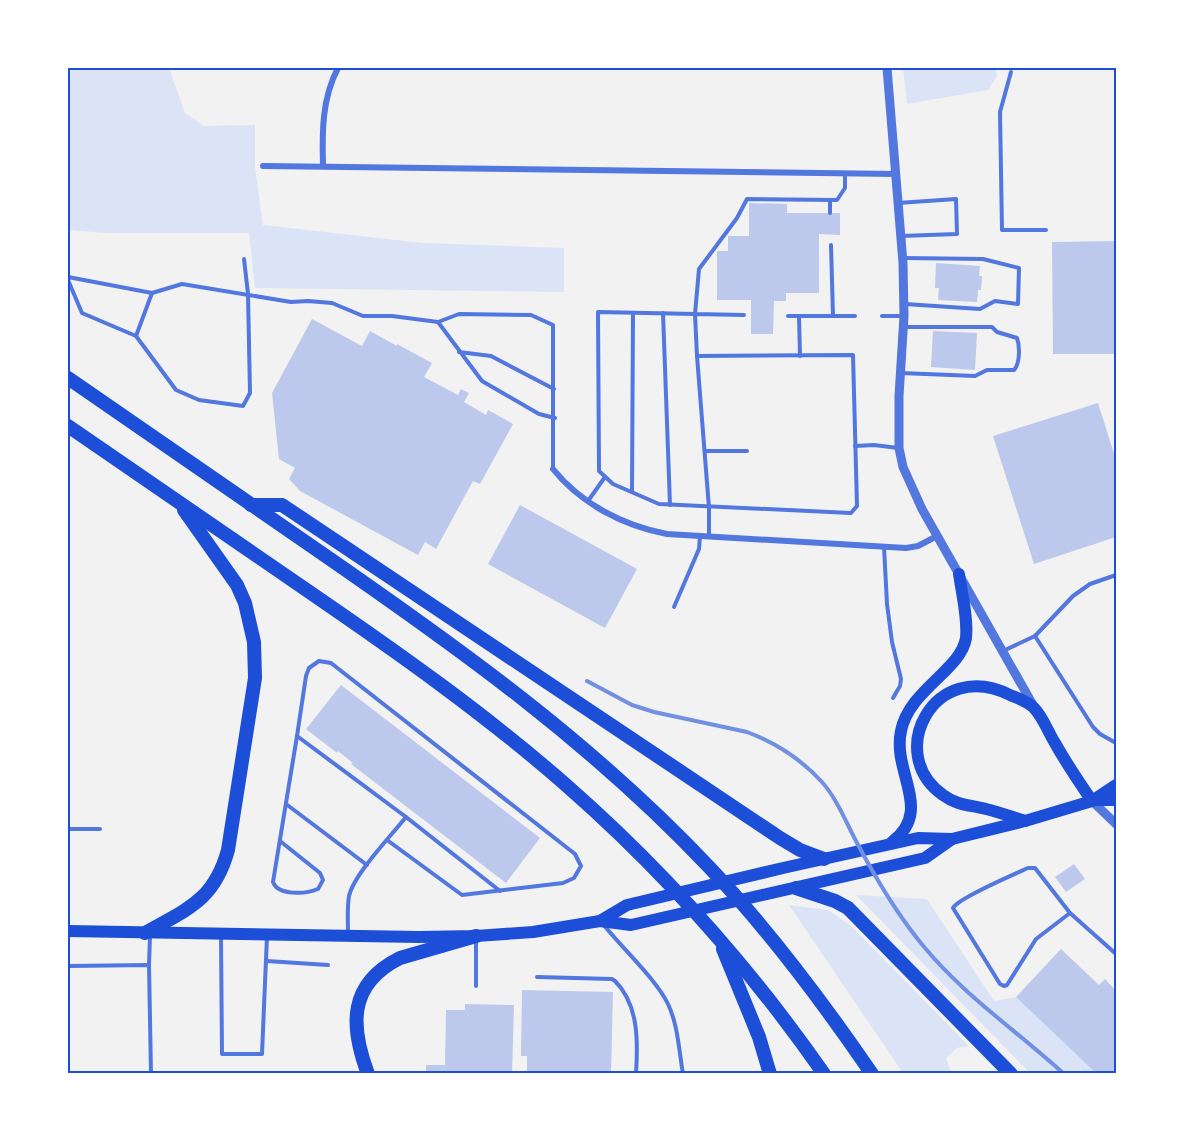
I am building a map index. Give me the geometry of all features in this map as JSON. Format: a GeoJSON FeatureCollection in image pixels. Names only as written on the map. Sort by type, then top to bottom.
{"type":"FeatureCollection","features":[{"type":"Feature","properties":{"kind":"highway"},"geometry":{"type":"LineString","coordinates":[[68,378],[477,662],[614,774],[701,859],[752,915],[822,1002],[872,1074]]}},
{"type":"Feature","properties":{"kind":"highway"},"geometry":{"type":"LineString","coordinates":[[68,426],[411,663],[517,742],[616,830],[718,939],[779,1012],[824,1074]]}},
{"type":"Feature","properties":{"kind":"highway"},"geometry":{"type":"LineString","coordinates":[[148,933],[201,899],[219,877],[228,850],[255,678],[254,642],[245,603],[237,585],[178,502]]}},
{"type":"Feature","properties":{"kind":"highway"},"geometry":{"type":"LineString","coordinates":[[251,505],[282,506],[770,831],[800,850],[824,859]]}},
{"type":"Feature","properties":{"kind":"highway"},"geometry":{"type":"LineString","coordinates":[[792,889],[835,901],[848,908],[1011,1074]]}},
{"type":"Feature","properties":{"kind":"highway"},"geometry":{"type":"LineString","coordinates":[[368,1074],[361,1054],[356,1027],[360,1001],[371,980],[389,964],[400,958],[476,936]]}},
{"type":"Feature","properties":{"kind":"highway"},"geometry":{"type":"LineString","coordinates":[[718,939],[759,1037],[770,1074]]}},
{"type":"Feature","properties":{"kind":"main road"},"geometry":{"type":"LineString","coordinates":[[888,845],[904,831],[912,811],[899,748],[900,732],[905,717],[923,691],[955,659],[965,640],[966,623],[959,574]]}},
{"type":"Feature","properties":{"kind":"main road"},"geometry":{"type":"LineString","coordinates":[[1025,821],[984,808],[958,804],[942,795],[926,777],[920,763],[918,748],[922,725],[930,709],[945,695],[973,685],[992,687],[1034,706],[1066,762],[1092,801]]}},
{"type":"Feature","properties":{"kind":"main road"},"geometry":{"type":"LineString","coordinates":[[1092,801],[1116,785]]}},
{"type":"Feature","properties":{"kind":"main road"},"geometry":{"type":"LineString","coordinates":[[600,921],[627,905],[783,868],[918,838],[952,839],[1092,801],[1116,800]]}},
{"type":"Feature","properties":{"kind":"main road"},"geometry":{"type":"LineString","coordinates":[[68,931],[419,937],[532,932],[600,921],[631,925],[925,858],[952,839]]}},
{"type":"Feature","properties":{"kind":"street"},"geometry":{"type":"LineString","coordinates":[[323,165],[324,111],[333,76],[338,68]]}},
{"type":"Feature","properties":{"kind":"street"},"geometry":{"type":"LineString","coordinates":[[887,68],[901,237],[904,304],[899,448],[903,467],[912,490],[937,536],[1034,706]]}},
{"type":"Feature","properties":{"kind":"street"},"geometry":{"type":"LineString","coordinates":[[263,166],[896,174]]}},
{"type":"Feature","properties":{"kind":"street"},"geometry":{"type":"LineString","coordinates":[[554,469],[563,481],[587,502],[638,528],[667,534],[906,548],[918,546],[937,536]]}},
{"type":"Feature","properties":{"kind":"street"},"geometry":{"type":"LineString","coordinates":[[1092,801],[1116,824]]}},
{"type":"Feature","properties":{"kind":"lane"},"geometry":{"type":"LineString","coordinates":[[1011,72],[1000,112],[1002,230],[1046,230]]}},
{"type":"Feature","properties":{"kind":"lane"},"geometry":{"type":"LineString","coordinates":[[709,537],[709,508],[695,314],[699,268],[737,218],[747,199],[837,200],[845,188],[845,174]]}},
{"type":"Feature","properties":{"kind":"lane"},"geometry":{"type":"LineString","coordinates":[[898,203],[956,199],[957,234],[901,237]]}},
{"type":"Feature","properties":{"kind":"lane"},"geometry":{"type":"LineString","coordinates":[[830,200],[830,213]]}},
{"type":"Feature","properties":{"kind":"lane"},"geometry":{"type":"LineString","coordinates":[[831,245],[833,316]]}},
{"type":"Feature","properties":{"kind":"lane"},"geometry":{"type":"LineString","coordinates":[[902,258],[983,260],[1019,268],[1017,304],[995,301],[980,309],[904,304]]}},
{"type":"Feature","properties":{"kind":"lane"},"geometry":{"type":"LineString","coordinates":[[68,279],[82,313],[136,336],[176,390],[199,400],[243,406],[250,393],[248,294],[244,259]]}},
{"type":"Feature","properties":{"kind":"lane"},"geometry":{"type":"LineString","coordinates":[[68,279],[152,293],[182,284],[291,302],[332,303],[363,316],[392,316],[438,322],[459,314],[531,315],[553,325],[554,469]]}},
{"type":"Feature","properties":{"kind":"lane"},"geometry":{"type":"LineString","coordinates":[[136,336],[152,293]]}},
{"type":"Feature","properties":{"kind":"lane"},"geometry":{"type":"LineString","coordinates":[[697,356],[853,355],[857,506],[851,513],[659,504],[613,484],[599,471],[598,312],[744,315]]}},
{"type":"Feature","properties":{"kind":"lane"},"geometry":{"type":"LineString","coordinates":[[632,492],[633,313]]}},
{"type":"Feature","properties":{"kind":"lane"},"geometry":{"type":"LineString","coordinates":[[663,313],[670,505]]}},
{"type":"Feature","properties":{"kind":"lane"},"geometry":{"type":"LineString","coordinates":[[788,316],[855,316]]}},
{"type":"Feature","properties":{"kind":"lane"},"geometry":{"type":"LineString","coordinates":[[799,316],[800,356]]}},
{"type":"Feature","properties":{"kind":"lane"},"geometry":{"type":"LineString","coordinates":[[882,316],[904,316]]}},
{"type":"Feature","properties":{"kind":"lane"},"geometry":{"type":"LineString","coordinates":[[438,322],[482,381],[539,414],[555,418]]}},
{"type":"Feature","properties":{"kind":"lane"},"geometry":{"type":"LineString","coordinates":[[900,373],[975,376],[987,370],[1014,370],[1018,366],[1019,342],[1017,338],[1014,335],[997,332],[992,327],[904,327]]}},
{"type":"Feature","properties":{"kind":"lane"},"geometry":{"type":"LineString","coordinates":[[458,351],[491,356],[555,390]]}},
{"type":"Feature","properties":{"kind":"lane"},"geometry":{"type":"LineString","coordinates":[[855,446],[899,448]]}},
{"type":"Feature","properties":{"kind":"lane"},"geometry":{"type":"LineString","coordinates":[[705,451],[747,451]]}},
{"type":"Feature","properties":{"kind":"lane"},"geometry":{"type":"LineString","coordinates":[[587,502],[605,477]]}},
{"type":"Feature","properties":{"kind":"lane"},"geometry":{"type":"LineString","coordinates":[[674,608],[699,549],[700,536]]}},
{"type":"Feature","properties":{"kind":"lane"},"geometry":{"type":"LineString","coordinates":[[884,547],[887,604],[892,642],[901,679],[893,698]]}},
{"type":"Feature","properties":{"kind":"lane"},"geometry":{"type":"LineString","coordinates":[[1002,651],[1035,636],[1074,596],[1090,584],[1116,575]]}},
{"type":"Feature","properties":{"kind":"lane"},"geometry":{"type":"LineString","coordinates":[[1035,636],[1093,727],[1116,743]]}},
{"type":"Feature","properties":{"kind":"lane"},"geometry":{"type":"LineString","coordinates":[[280,841],[320,873],[323,880],[318,889],[308,892],[282,891],[276,888],[273,882],[307,671],[315,663],[327,661],[575,854],[581,862],[578,874],[569,882],[462,895],[387,840]]}},
{"type":"Feature","properties":{"kind":"lane"},"geometry":{"type":"LineString","coordinates":[[297,736],[406,817],[501,892]]}},
{"type":"Feature","properties":{"kind":"lane"},"geometry":{"type":"LineString","coordinates":[[286,804],[367,865]]}},
{"type":"Feature","properties":{"kind":"lane"},"geometry":{"type":"LineString","coordinates":[[348,934],[349,896],[367,865],[406,817]]}},
{"type":"Feature","properties":{"kind":"lane"},"geometry":{"type":"LineString","coordinates":[[68,829],[99,829]]}},
{"type":"Feature","properties":{"kind":"lane"},"geometry":{"type":"LineString","coordinates":[[1070,913],[1036,939],[1007,985],[1004,986],[1000,984],[953,908],[956,902],[1031,867],[1037,870],[1070,913],[1116,954]]}},
{"type":"Feature","properties":{"kind":"lane"},"geometry":{"type":"LineString","coordinates":[[600,921],[656,986],[668,1005],[675,1028],[682,1074]]}},
{"type":"Feature","properties":{"kind":"lane"},"geometry":{"type":"LineString","coordinates":[[148,933],[151,1074]]}},
{"type":"Feature","properties":{"kind":"lane"},"geometry":{"type":"LineString","coordinates":[[221,934],[222,1054],[262,1054],[267,934]]}},
{"type":"Feature","properties":{"kind":"lane"},"geometry":{"type":"LineString","coordinates":[[476,936],[476,986]]}},
{"type":"Feature","properties":{"kind":"lane"},"geometry":{"type":"LineString","coordinates":[[267,961],[328,965]]}},
{"type":"Feature","properties":{"kind":"lane"},"geometry":{"type":"LineString","coordinates":[[68,966],[149,965]]}},
{"type":"Feature","properties":{"kind":"lane"},"geometry":{"type":"LineString","coordinates":[[537,977],[615,981],[628,999],[636,1024],[638,1048],[636,1074]]}},
{"type":"Feature","properties":{"kind":"shaded area"},"geometry":{"type":"Polygon","coordinates":[[[72,68],[169,68],[185,113],[204,126],[255,125],[255,167],[263,225],[423,243],[564,248],[564,292],[255,288],[249,233],[106,233],[68,230],[68,85],[72,68]]]}},
{"type":"Feature","properties":{"kind":"shaded area"},"geometry":{"type":"Polygon","coordinates":[[[903,68],[995,68],[997,76],[988,90],[907,104],[903,68]]]}},
{"type":"Feature","properties":{"kind":"shaded area"},"geometry":{"type":"Polygon","coordinates":[[[856,895],[927,899],[994,1001],[1016,997],[1097,1073],[1030,1073],[856,895]]]}},
{"type":"Feature","properties":{"kind":"shaded area"},"geometry":{"type":"Polygon","coordinates":[[[789,905],[828,910],[851,926],[969,1046],[957,1048],[946,1058],[951,1073],[903,1073],[789,905]]]}},
{"type":"Feature","properties":{"kind":"building"},"geometry":{"type":"Polygon","coordinates":[[[749,203],[787,204],[787,213],[840,213],[840,235],[819,234],[819,293],[786,293],[786,301],[774,301],[773,334],[751,334],[751,300],[717,300],[717,251],[728,251],[728,236],[749,236],[749,203]]]}},
{"type":"Feature","properties":{"kind":"building"},"geometry":{"type":"Polygon","coordinates":[[[1116,241],[1116,354],[1053,354],[1052,242],[1116,241]]]}},
{"type":"Feature","properties":{"kind":"building"},"geometry":{"type":"Polygon","coordinates":[[[936,263],[980,266],[981,290],[978,290],[977,302],[938,300],[939,288],[935,288],[936,263]]]}},
{"type":"Feature","properties":{"kind":"building"},"geometry":{"type":"Polygon","coordinates":[[[312,319],[362,346],[370,331],[397,346],[397,344],[432,363],[424,377],[458,395],[461,389],[469,393],[464,402],[486,415],[488,410],[513,424],[480,484],[473,481],[436,549],[425,542],[418,555],[300,491],[289,479],[295,468],[279,459],[272,393],[312,319]]]}},
{"type":"Feature","properties":{"kind":"building"},"geometry":{"type":"Polygon","coordinates":[[[933,331],[977,333],[975,370],[931,367],[933,331]]]}},
{"type":"Feature","properties":{"kind":"building"},"geometry":{"type":"Polygon","coordinates":[[[1098,403],[1116,460],[1116,537],[1034,564],[993,436],[1098,403]]]}},
{"type":"Feature","properties":{"kind":"building"},"geometry":{"type":"Polygon","coordinates":[[[520,505],[637,569],[605,628],[488,564],[520,505]]]}},
{"type":"Feature","properties":{"kind":"building"},"geometry":{"type":"Polygon","coordinates":[[[341,685],[540,838],[506,883],[351,764],[353,763],[338,751],[337,753],[306,729],[341,685]]]}},
{"type":"Feature","properties":{"kind":"building"},"geometry":{"type":"Polygon","coordinates":[[[1074,864],[1085,879],[1066,892],[1055,877],[1074,864]]]}},
{"type":"Feature","properties":{"kind":"building"},"geometry":{"type":"Polygon","coordinates":[[[1061,949],[1099,985],[1105,979],[1116,991],[1116,1074],[1097,1074],[1016,997],[1061,949]]]}},
{"type":"Feature","properties":{"kind":"building"},"geometry":{"type":"Polygon","coordinates":[[[522,990],[613,992],[611,1074],[521,1074],[521,1071],[527,1071],[527,1056],[521,1056],[522,990]]]}},
{"type":"Feature","properties":{"kind":"building"},"geometry":{"type":"Polygon","coordinates":[[[465,1004],[514,1005],[512,1074],[426,1074],[426,1065],[445,1065],[446,1010],[465,1010],[465,1004]]]}},
{"type":"Feature","properties":{"kind":"railway"},"geometry":{"type":"LineString","coordinates":[[587,681],[632,705],[747,732],[768,741],[806,766],[832,796],[879,883],[905,923],[925,948],[974,998],[1064,1074]]}}]}
